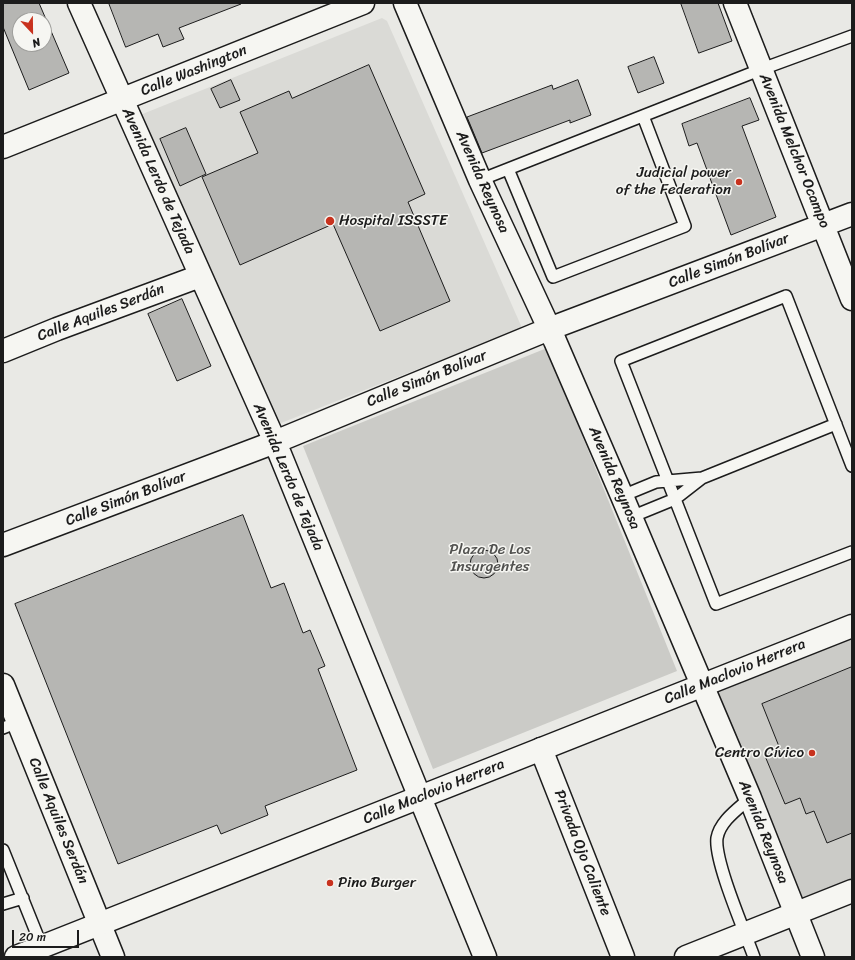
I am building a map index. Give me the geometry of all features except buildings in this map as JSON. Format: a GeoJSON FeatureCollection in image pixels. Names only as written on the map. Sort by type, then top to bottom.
{"type":"FeatureCollection","features":[{"type":"Feature","properties":{"kind":"street","name":"Avenida Lerdo de Tejada"},"geometry":{"type":"LineString","coordinates":[[79,3],[275,442],[485,957]]}},
{"type":"Feature","properties":{"kind":"street","name":"Avenida Reynosa"},"geometry":{"type":"LineString","coordinates":[[405,3],[480,180],[549,329],[631,517],[750,798],[813,957]]}},
{"type":"Feature","properties":{"kind":"street","name":"Avenida Melchor Ocampo"},"geometry":{"type":"LineString","coordinates":[[736,3],[852,299]]}},
{"type":"Feature","properties":{"kind":"street","name":"Calle Washington"},"geometry":{"type":"LineString","coordinates":[[3,148],[353,5]]}},
{"type":"Feature","properties":{"kind":"street","name":"Calle Simón Bolívar"},"geometry":{"type":"LineString","coordinates":[[3,545],[275,442],[549,329],[852,214]]}},
{"type":"Feature","properties":{"kind":"street","name":"Calle Aquiles Serdán"},"geometry":{"type":"LineString","coordinates":[[3,351],[57,328],[200,276]]}},
{"type":"Feature","properties":{"kind":"street","name":"Calle Maclovio Herrera"},"geometry":{"type":"LineString","coordinates":[[16,957],[852,626]]}},
{"type":"Feature","properties":{"kind":"street","name":"Calle Aquiles Serdán"},"geometry":{"type":"LineString","coordinates":[[3,685],[10,725],[100,925],[112,957]]}},
{"type":"Feature","properties":{"kind":"street","name":"Privada Ojo Caliente"},"geometry":{"type":"LineString","coordinates":[[541,749],[623,957]]}},
{"type":"Feature","properties":{"kind":"street"},"geometry":{"type":"LineString","coordinates":[[686,957],[852,891]]}},
{"type":"Feature","properties":{"kind":"lane"},"geometry":{"type":"LineString","coordinates":[[480,180],[762,69],[852,36]]}},
{"type":"Feature","properties":{"kind":"lane"},"geometry":{"type":"LineString","coordinates":[[508,169],[552,276],[555,277],[685,226],[643,116]]}},
{"type":"Feature","properties":{"kind":"lane"},"geometry":{"type":"LineString","coordinates":[[852,466],[786,296],[621,361],[716,604],[852,552]]}},
{"type":"Feature","properties":{"kind":"lane"},"geometry":{"type":"LineString","coordinates":[[631,517],[675,499],[702,478],[836,424]]}},
{"type":"Feature","properties":{"kind":"lane"},"geometry":{"type":"LineString","coordinates":[[622,496],[656,482],[702,478]]}},
{"type":"Feature","properties":{"kind":"lane"},"geometry":{"type":"LineString","coordinates":[[750,798],[724,821],[717,837],[718,857],[754,957]]}},
{"type":"Feature","properties":{"kind":"lane"},"geometry":{"type":"LineString","coordinates":[[3,850],[42,947]]}},
{"type":"Feature","properties":{"kind":"lane"},"geometry":{"type":"LineString","coordinates":[[3,904],[22,898]]}},
{"type":"Feature","properties":{"kind":"shaded area","name":"Hospital ISSSTE"},"geometry":{"type":"Polygon","coordinates":[[[382,18],[387,21],[522,328],[281,423],[273,421],[140,115],[382,18]]]}},
{"type":"Feature","properties":{"kind":"green space","name":"Plaza De Los Insurgentes"},"geometry":{"type":"Polygon","coordinates":[[[547,348],[677,671],[433,769],[303,446],[547,348]]]}},
{"type":"Feature","properties":{"kind":"green space"},"geometry":{"type":"Polygon","coordinates":[[[852,637],[852,883],[802,903],[716,693],[852,637]]]}},
{"type":"Feature","properties":{"kind":"place","name":"Judicial power of the Federation"},"geometry":{"type":"Point","coordinates":[739,182]}},
{"type":"Feature","properties":{"kind":"place","name":"Hospital ISSSTE"},"geometry":{"type":"Point","coordinates":[330,221]}},
{"type":"Feature","properties":{"kind":"place","name":"Centro Cívico"},"geometry":{"type":"Point","coordinates":[812,753]}},
{"type":"Feature","properties":{"kind":"place","name":"Pino Burger"},"geometry":{"type":"Point","coordinates":[330,883]}}]}
